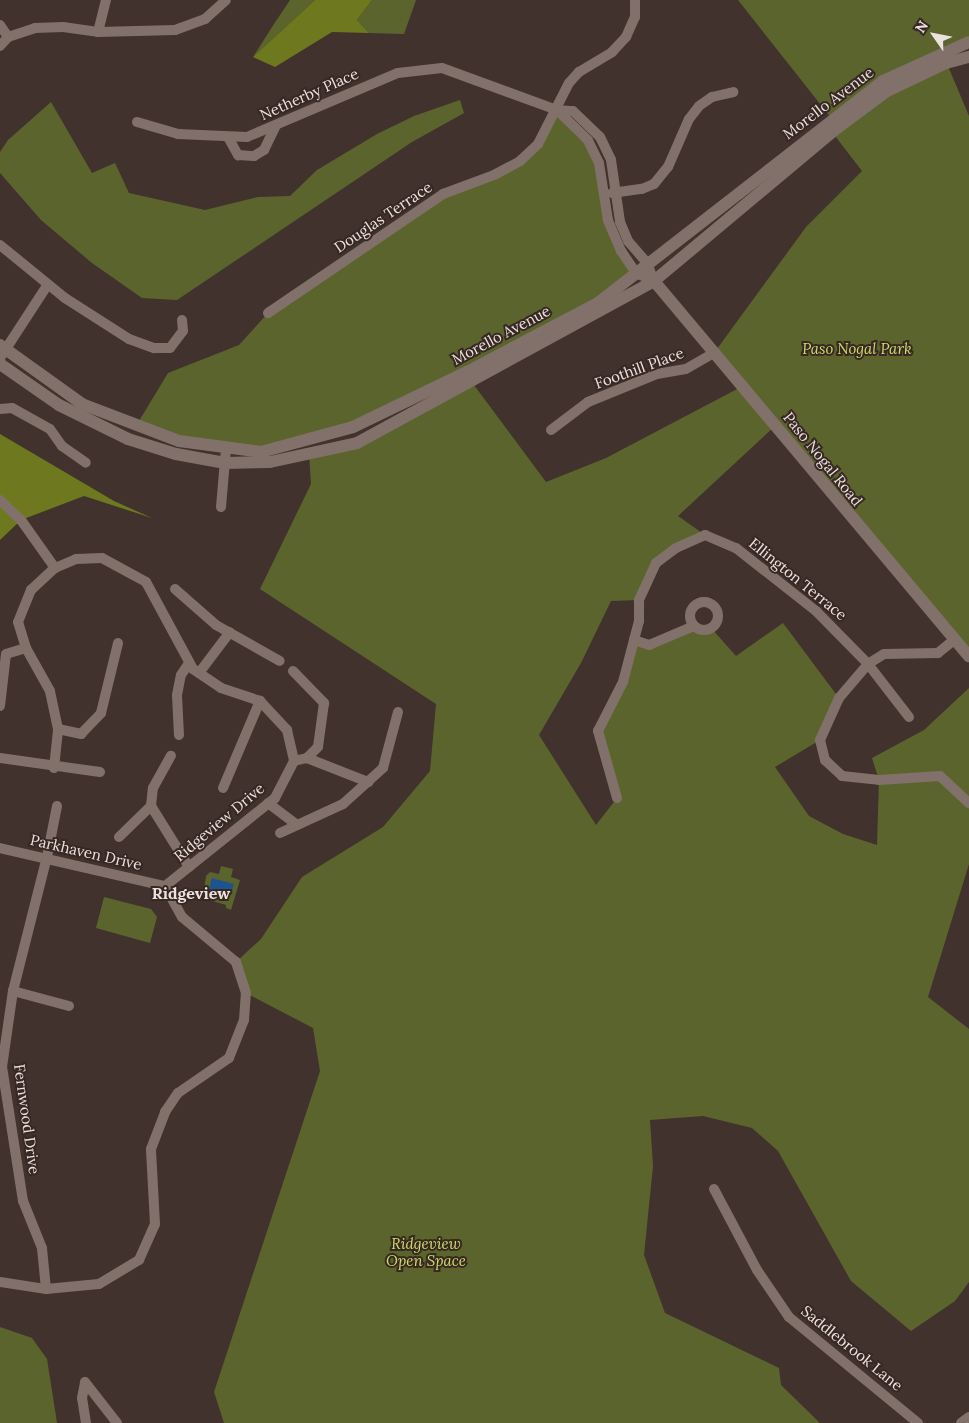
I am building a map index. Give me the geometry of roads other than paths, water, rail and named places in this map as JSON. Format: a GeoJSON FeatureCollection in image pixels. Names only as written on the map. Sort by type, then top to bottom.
{"type":"FeatureCollection","features":[{"type":"Feature","properties":{"kind":"street"},"geometry":{"type":"LineString","coordinates":[[98,32],[106,0]]}},
{"type":"Feature","properties":{"kind":"street"},"geometry":{"type":"LineString","coordinates":[[0,46],[8,37],[35,28],[54,27],[98,32],[175,30],[205,19],[226,0]]}},
{"type":"Feature","properties":{"kind":"street","name":"Douglas Terrace"},"geometry":{"type":"LineString","coordinates":[[268,314],[443,194],[494,175],[520,161],[538,144],[557,110],[569,83],[579,72],[612,52],[626,37],[635,18],[635,0]]}},
{"type":"Feature","properties":{"kind":"street"},"geometry":{"type":"LineString","coordinates":[[0,25],[8,37]]}},
{"type":"Feature","properties":{"kind":"street","name":"Morello Avenue"},"geometry":{"type":"LineString","coordinates":[[2,350],[82,404],[179,442],[261,452],[353,426],[467,372],[598,303],[883,81],[969,42]]}},
{"type":"Feature","properties":{"kind":"street","name":"Morello Avenue"},"geometry":{"type":"LineString","coordinates":[[0,364],[60,405],[128,439],[176,454],[225,463],[270,462],[357,443],[654,281],[832,132],[888,91],[946,63],[969,57]]}},
{"type":"Feature","properties":{"kind":"street","name":"Netherby Place"},"geometry":{"type":"LineString","coordinates":[[137,122],[178,134],[247,137],[275,127],[331,99],[398,73],[442,68],[490,88],[557,110],[574,112],[600,137],[611,160],[618,192],[620,222],[628,241],[647,263],[654,281]]}},
{"type":"Feature","properties":{"kind":"street"},"geometry":{"type":"LineString","coordinates":[[606,193],[654,184],[668,167],[689,119],[699,106],[712,97],[733,92]]}},
{"type":"Feature","properties":{"kind":"street"},"geometry":{"type":"LineString","coordinates":[[557,110],[588,140],[599,163],[606,193],[608,220],[621,251],[636,273],[654,281]]}},
{"type":"Feature","properties":{"kind":"street"},"geometry":{"type":"LineString","coordinates":[[228,137],[238,155],[254,156],[264,150],[275,127]]}},
{"type":"Feature","properties":{"kind":"street"},"geometry":{"type":"LineString","coordinates":[[0,245],[48,284],[129,339],[154,348],[175,344],[183,331],[182,320]]}},
{"type":"Feature","properties":{"kind":"street","name":"Paso Nogal Road"},"geometry":{"type":"LineString","coordinates":[[654,281],[969,656]]}},
{"type":"Feature","properties":{"kind":"street"},"geometry":{"type":"LineString","coordinates":[[2,350],[48,284]]}},
{"type":"Feature","properties":{"kind":"street","name":"Foothill Place"},"geometry":{"type":"LineString","coordinates":[[551,430],[588,402],[658,374],[686,369],[714,353]]}},
{"type":"Feature","properties":{"kind":"street"},"geometry":{"type":"LineString","coordinates":[[0,410],[12,408],[50,429],[62,446],[86,463]]}},
{"type":"Feature","properties":{"kind":"street"},"geometry":{"type":"LineString","coordinates":[[221,507],[226,449]]}},
{"type":"Feature","properties":{"kind":"street"},"geometry":{"type":"LineString","coordinates":[[0,500],[21,520],[55,568]]}},
{"type":"Feature","properties":{"kind":"street","name":"Ellington Terrace"},"geometry":{"type":"LineString","coordinates":[[617,798],[598,731],[623,682],[634,640],[639,600],[656,563],[676,548],[705,535],[744,553],[816,611],[868,664]]}},
{"type":"Feature","properties":{"kind":"street"},"geometry":{"type":"LineString","coordinates":[[54,768],[58,728],[50,691],[26,648],[18,622],[31,590],[55,568],[76,559],[102,558],[146,582],[190,663],[199,673],[221,688],[260,701],[287,730],[294,761],[307,758],[318,747],[324,703],[293,671]]}},
{"type":"Feature","properties":{"kind":"street"},"geometry":{"type":"LineString","coordinates":[[175,589],[230,632],[280,662]]}},
{"type":"Feature","properties":{"kind":"street"},"geometry":{"type":"LineString","coordinates":[[634,640],[649,646],[694,626]]}},
{"type":"Feature","properties":{"kind":"street"},"geometry":{"type":"LineString","coordinates":[[199,673],[230,632]]}},
{"type":"Feature","properties":{"kind":"street"},"geometry":{"type":"LineString","coordinates":[[954,640],[938,653],[884,654],[868,664],[839,698],[824,726],[820,740],[826,760],[842,776],[879,780],[940,776],[969,803]]}},
{"type":"Feature","properties":{"kind":"street"},"geometry":{"type":"LineString","coordinates":[[58,728],[81,734],[101,713],[118,643]]}},
{"type":"Feature","properties":{"kind":"street"},"geometry":{"type":"LineString","coordinates":[[0,706],[6,654],[26,648]]}},
{"type":"Feature","properties":{"kind":"street"},"geometry":{"type":"LineString","coordinates":[[178,735],[177,695],[181,674],[190,663]]}},
{"type":"Feature","properties":{"kind":"street"},"geometry":{"type":"LineString","coordinates":[[868,664],[909,717]]}},
{"type":"Feature","properties":{"kind":"street"},"geometry":{"type":"LineString","coordinates":[[223,788],[260,701]]}},
{"type":"Feature","properties":{"kind":"street"},"geometry":{"type":"LineString","coordinates":[[280,833],[343,804],[383,768],[398,712]]}},
{"type":"Feature","properties":{"kind":"street"},"geometry":{"type":"LineString","coordinates":[[171,756],[153,788],[151,806],[189,867]]}},
{"type":"Feature","properties":{"kind":"street"},"geometry":{"type":"LineString","coordinates":[[0,758],[54,768],[100,772]]}},
{"type":"Feature","properties":{"kind":"street"},"geometry":{"type":"LineString","coordinates":[[307,758],[368,782]]}},
{"type":"Feature","properties":{"kind":"street","name":"Ridgeview Drive"},"geometry":{"type":"LineString","coordinates":[[165,886],[275,798],[294,761]]}},
{"type":"Feature","properties":{"kind":"street"},"geometry":{"type":"LineString","coordinates":[[268,803],[297,825]]}},
{"type":"Feature","properties":{"kind":"street","name":"Fernwood Drive"},"geometry":{"type":"LineString","coordinates":[[46,1289],[42,1248],[23,1201],[2,1067],[13,991],[47,857],[57,806]]}},
{"type":"Feature","properties":{"kind":"street"},"geometry":{"type":"LineString","coordinates":[[119,837],[151,806]]}},
{"type":"Feature","properties":{"kind":"street","name":"Parkhaven Drive"},"geometry":{"type":"LineString","coordinates":[[0,848],[47,857],[165,886]]}},
{"type":"Feature","properties":{"kind":"street"},"geometry":{"type":"LineString","coordinates":[[0,1282],[46,1289],[99,1284],[139,1260],[155,1224],[151,1149],[165,1112],[178,1093],[228,1058],[244,1020],[246,993],[236,962],[182,917],[165,886]]}},
{"type":"Feature","properties":{"kind":"street"},"geometry":{"type":"LineString","coordinates":[[13,991],[69,1006]]}},
{"type":"Feature","properties":{"kind":"street","name":"Saddlebrook Lane"},"geometry":{"type":"LineString","coordinates":[[714,1189],[756,1270],[788,1317],[918,1423]]}},
{"type":"Feature","properties":{"kind":"street"},"geometry":{"type":"LineString","coordinates":[[86,1423],[82,1398],[85,1382],[117,1423]]}},
{"type":"Feature","properties":{"kind":"street"},"geometry":{"type":"LineString","coordinates":[[961,1423],[969,1417]]}},
{"type":"Feature","properties":{"kind":"water"},"geometry":{"type":"Polygon","coordinates":[[[212,878],[234,884],[230,896],[209,890],[212,878]]]}},
{"type":"Feature","properties":{"kind":"district","name":"Ridgeview"},"geometry":{"type":"Point","coordinates":[191,893]}},
{"type":"Feature","properties":{"kind":"park label","name":"Paso Nogal Park"},"geometry":{"type":"Point","coordinates":[857,349]}},
{"type":"Feature","properties":{"kind":"park label","name":"Ridgeview Open Space"},"geometry":{"type":"Point","coordinates":[426,1252]}}]}
